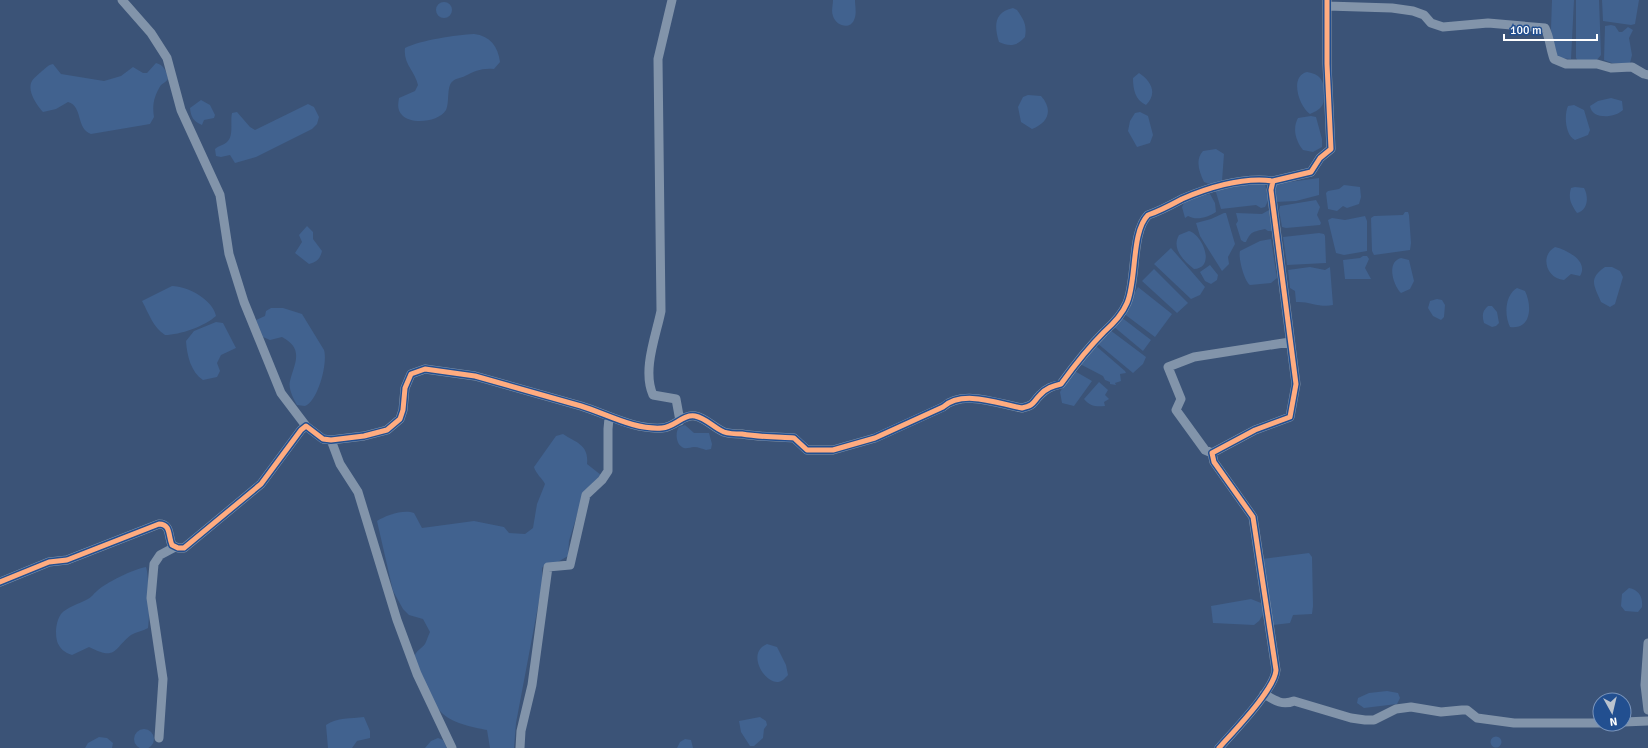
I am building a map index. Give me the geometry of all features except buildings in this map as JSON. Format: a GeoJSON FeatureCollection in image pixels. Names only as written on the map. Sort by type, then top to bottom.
{"type":"FeatureCollection","features":[{"type":"Feature","properties":{"kind":"street"},"geometry":{"type":"LineString","coordinates":[[122,0],[151,33],[167,58],[181,110],[220,195],[229,254],[244,302],[281,393],[306,426],[323,439],[331,440],[379,432],[387,430],[395,424],[403,410],[405,388],[411,374],[425,369],[475,376],[596,411],[609,418],[651,428],[668,427],[688,416],[694,416],[704,418],[725,432],[778,438],[794,438],[806,450],[833,450],[886,435],[943,407],[949,401],[977,399],[1022,408],[1034,404],[1039,395],[1049,388],[1061,384],[1074,365],[1112,326],[1127,305],[1138,236],[1143,219],[1148,214],[1197,194],[1231,183],[1258,179],[1273,181],[1311,172],[1320,158],[1331,149],[1327,3],[1413,11],[1424,15],[1431,23],[1443,27],[1488,23],[1545,28],[1549,37],[1550,49],[1554,59],[1566,64],[1597,64],[1611,68],[1632,68],[1648,75]]}},
{"type":"Feature","properties":{"kind":"street"},"geometry":{"type":"LineString","coordinates":[[672,0],[658,58],[661,311],[651,352],[650,374],[653,395],[676,399],[680,421]]}},
{"type":"Feature","properties":{"kind":"street"},"geometry":{"type":"LineString","coordinates":[[1212,453],[1255,430],[1290,417],[1296,384],[1271,190],[1273,181]]}},
{"type":"Feature","properties":{"kind":"street"},"geometry":{"type":"LineString","coordinates":[[1212,453],[1205,450],[1176,410],[1181,399],[1168,367],[1194,357],[1290,342]]}},
{"type":"Feature","properties":{"kind":"street"},"geometry":{"type":"LineString","coordinates":[[520,748],[521,731],[532,685],[548,567],[570,566],[586,495],[602,480],[608,471],[609,418]]}},
{"type":"Feature","properties":{"kind":"street"},"geometry":{"type":"LineString","coordinates":[[159,738],[163,679],[151,598],[154,564],[160,555],[175,547],[182,548],[188,545],[261,484],[301,430],[306,426]]}},
{"type":"Feature","properties":{"kind":"street"},"geometry":{"type":"LineString","coordinates":[[331,440],[340,464],[358,492],[397,620],[417,674],[452,748]]}},
{"type":"Feature","properties":{"kind":"street"},"geometry":{"type":"LineString","coordinates":[[1212,453],[1214,462],[1253,517],[1276,670],[1274,679],[1264,694],[1219,748]]}},
{"type":"Feature","properties":{"kind":"street"},"geometry":{"type":"LineString","coordinates":[[0,582],[49,562],[67,560],[159,524],[164,524],[168,528],[170,540],[175,547]]}},
{"type":"Feature","properties":{"kind":"street"},"geometry":{"type":"LineString","coordinates":[[1648,643],[1644,685],[1648,710]]}},
{"type":"Feature","properties":{"kind":"street"},"geometry":{"type":"LineString","coordinates":[[1264,694],[1281,704],[1294,701],[1351,718],[1365,720],[1374,720],[1396,709],[1411,707],[1441,712],[1467,710],[1477,718],[1514,723],[1592,723]]}},
{"type":"Feature","properties":{"kind":"street"},"geometry":{"type":"LineString","coordinates":[[1632,722],[1648,721]]}},
{"type":"Feature","properties":{"kind":"water"},"geometry":{"type":"Polygon","coordinates":[[[833,0],[855,0],[856,10],[852,23],[843,26],[837,22],[832,12],[833,0]]]}},
{"type":"Feature","properties":{"kind":"water"},"geometry":{"type":"Polygon","coordinates":[[[1552,0],[1574,0],[1571,59],[1557,58],[1552,46],[1552,0]]]}},
{"type":"Feature","properties":{"kind":"water"},"geometry":{"type":"Polygon","coordinates":[[[1576,0],[1599,0],[1601,55],[1595,62],[1578,61],[1576,58],[1576,0]]]}},
{"type":"Feature","properties":{"kind":"water"},"geometry":{"type":"Polygon","coordinates":[[[1602,0],[1639,0],[1635,24],[1631,25],[1603,21],[1602,0]]]}},
{"type":"Feature","properties":{"kind":"water"},"geometry":{"type":"Polygon","coordinates":[[[441,2],[447,2],[452,7],[450,16],[447,18],[441,18],[436,13],[436,7],[441,2]]]}},
{"type":"Feature","properties":{"kind":"water"},"geometry":{"type":"Polygon","coordinates":[[[1013,8],[1017,10],[1024,23],[1026,29],[1025,37],[1016,44],[1007,45],[999,42],[996,25],[999,16],[1002,13],[1013,8]]]}},
{"type":"Feature","properties":{"kind":"water"},"geometry":{"type":"Polygon","coordinates":[[[1605,26],[1615,26],[1619,32],[1622,32],[1628,27],[1633,30],[1629,38],[1632,55],[1630,63],[1612,63],[1604,60],[1605,26]]]}},
{"type":"Feature","properties":{"kind":"water"},"geometry":{"type":"Polygon","coordinates":[[[474,34],[485,37],[495,47],[500,62],[494,69],[478,70],[453,81],[449,90],[446,110],[437,117],[425,121],[418,121],[406,118],[402,115],[398,105],[399,98],[415,91],[418,85],[407,63],[405,48],[429,40],[474,34]]]}},
{"type":"Feature","properties":{"kind":"water"},"geometry":{"type":"Polygon","coordinates":[[[156,63],[165,69],[168,79],[161,85],[157,93],[153,105],[154,117],[150,124],[91,134],[83,127],[73,104],[68,102],[56,109],[43,112],[32,95],[30,87],[31,83],[36,77],[47,67],[53,64],[61,74],[104,81],[121,76],[133,67],[143,73],[147,73],[156,63]]]}},
{"type":"Feature","properties":{"kind":"water"},"geometry":{"type":"Polygon","coordinates":[[[1307,72],[1319,77],[1324,86],[1324,101],[1322,106],[1310,114],[1299,99],[1297,85],[1298,79],[1307,72]]]}},
{"type":"Feature","properties":{"kind":"water"},"geometry":{"type":"Polygon","coordinates":[[[1139,73],[1150,83],[1152,88],[1152,96],[1146,105],[1139,100],[1133,86],[1133,78],[1139,73]]]}},
{"type":"Feature","properties":{"kind":"water"},"geometry":{"type":"Polygon","coordinates":[[[1028,95],[1041,96],[1045,101],[1048,111],[1042,123],[1032,129],[1021,122],[1018,107],[1023,97],[1028,95]]]}},
{"type":"Feature","properties":{"kind":"water"},"geometry":{"type":"Polygon","coordinates":[[[1611,98],[1622,101],[1623,110],[1610,116],[1599,116],[1592,111],[1590,106],[1598,101],[1611,98]]]}},
{"type":"Feature","properties":{"kind":"water"},"geometry":{"type":"Polygon","coordinates":[[[201,100],[210,105],[215,115],[214,118],[204,120],[202,125],[196,122],[193,118],[190,108],[201,100]]]}},
{"type":"Feature","properties":{"kind":"water"},"geometry":{"type":"Polygon","coordinates":[[[308,104],[314,107],[319,117],[317,124],[312,129],[256,157],[235,163],[230,155],[221,157],[216,156],[215,149],[226,143],[229,139],[231,133],[232,113],[237,112],[250,127],[255,130],[308,104]]]}},
{"type":"Feature","properties":{"kind":"water"},"geometry":{"type":"Polygon","coordinates":[[[1574,105],[1584,110],[1590,130],[1588,135],[1575,140],[1569,134],[1566,124],[1568,106],[1574,105]]]}},
{"type":"Feature","properties":{"kind":"water"},"geometry":{"type":"Polygon","coordinates":[[[1140,112],[1148,116],[1153,135],[1150,143],[1137,147],[1128,131],[1130,121],[1135,113],[1140,112]]]}},
{"type":"Feature","properties":{"kind":"water"},"geometry":{"type":"Polygon","coordinates":[[[1311,116],[1316,117],[1322,139],[1322,147],[1313,152],[1303,150],[1298,143],[1295,131],[1298,118],[1311,116]]]}},
{"type":"Feature","properties":{"kind":"water"},"geometry":{"type":"Polygon","coordinates":[[[1216,149],[1224,154],[1222,181],[1212,185],[1204,182],[1199,170],[1198,162],[1203,151],[1216,149]]]}},
{"type":"Feature","properties":{"kind":"water"},"geometry":{"type":"Polygon","coordinates":[[[1319,178],[1319,195],[1296,201],[1275,202],[1274,184],[1319,178]]]}},
{"type":"Feature","properties":{"kind":"water"},"geometry":{"type":"Polygon","coordinates":[[[1265,183],[1268,201],[1265,207],[1261,208],[1256,205],[1221,209],[1215,189],[1265,183]]]}},
{"type":"Feature","properties":{"kind":"water"},"geometry":{"type":"Polygon","coordinates":[[[1344,185],[1360,187],[1361,197],[1359,204],[1347,208],[1343,206],[1337,211],[1328,209],[1326,193],[1328,191],[1339,189],[1344,185]]]}},
{"type":"Feature","properties":{"kind":"water"},"geometry":{"type":"Polygon","coordinates":[[[1571,188],[1584,188],[1587,195],[1585,206],[1577,213],[1570,198],[1571,188]]]}},
{"type":"Feature","properties":{"kind":"water"},"geometry":{"type":"Polygon","coordinates":[[[1205,194],[1210,194],[1215,203],[1216,212],[1202,218],[1188,216],[1185,218],[1182,207],[1184,203],[1205,194]]]}},
{"type":"Feature","properties":{"kind":"water"},"geometry":{"type":"Polygon","coordinates":[[[1316,200],[1320,207],[1317,215],[1321,223],[1320,225],[1286,228],[1282,227],[1279,210],[1280,206],[1316,200]]]}},
{"type":"Feature","properties":{"kind":"water"},"geometry":{"type":"Polygon","coordinates":[[[1269,210],[1272,231],[1265,229],[1253,232],[1246,242],[1241,240],[1236,224],[1238,221],[1236,213],[1262,214],[1269,210]]]}},
{"type":"Feature","properties":{"kind":"water"},"geometry":{"type":"Polygon","coordinates":[[[1405,212],[1408,212],[1409,215],[1410,250],[1374,255],[1372,251],[1371,218],[1374,216],[1403,215],[1405,212]]]}},
{"type":"Feature","properties":{"kind":"water"},"geometry":{"type":"Polygon","coordinates":[[[1226,213],[1235,244],[1228,257],[1229,264],[1222,271],[1200,236],[1196,223],[1211,219],[1226,213]]]}},
{"type":"Feature","properties":{"kind":"water"},"geometry":{"type":"Polygon","coordinates":[[[1365,216],[1367,221],[1367,251],[1344,255],[1336,253],[1328,220],[1332,218],[1345,220],[1365,216]]]}},
{"type":"Feature","properties":{"kind":"water"},"geometry":{"type":"Polygon","coordinates":[[[307,226],[313,232],[313,239],[322,251],[318,260],[309,264],[295,253],[302,242],[299,235],[307,226]]]}},
{"type":"Feature","properties":{"kind":"water"},"geometry":{"type":"Polygon","coordinates":[[[1189,231],[1199,238],[1203,245],[1206,258],[1201,267],[1194,269],[1180,254],[1177,245],[1179,235],[1189,231]]]}},
{"type":"Feature","properties":{"kind":"water"},"geometry":{"type":"Polygon","coordinates":[[[1319,233],[1324,234],[1325,236],[1326,263],[1287,265],[1283,237],[1319,233]]]}},
{"type":"Feature","properties":{"kind":"water"},"geometry":{"type":"Polygon","coordinates":[[[1271,239],[1277,278],[1271,283],[1250,285],[1242,269],[1240,251],[1260,241],[1271,239]]]}},
{"type":"Feature","properties":{"kind":"water"},"geometry":{"type":"Polygon","coordinates":[[[1555,247],[1571,254],[1579,261],[1582,266],[1580,276],[1571,274],[1564,280],[1553,276],[1549,271],[1546,261],[1550,251],[1555,247]]]}},
{"type":"Feature","properties":{"kind":"water"},"geometry":{"type":"Polygon","coordinates":[[[1171,248],[1205,287],[1200,295],[1191,299],[1154,264],[1171,248]]]}},
{"type":"Feature","properties":{"kind":"water"},"geometry":{"type":"Polygon","coordinates":[[[1367,256],[1369,259],[1365,268],[1371,279],[1345,279],[1343,260],[1360,258],[1367,256]]]}},
{"type":"Feature","properties":{"kind":"water"},"geometry":{"type":"Polygon","coordinates":[[[1401,258],[1409,260],[1414,281],[1410,289],[1401,293],[1396,285],[1392,274],[1392,269],[1396,260],[1401,258]]]}},
{"type":"Feature","properties":{"kind":"water"},"geometry":{"type":"Polygon","coordinates":[[[1210,265],[1218,275],[1217,280],[1211,284],[1205,281],[1200,272],[1210,265]]]}},
{"type":"Feature","properties":{"kind":"water"},"geometry":{"type":"Polygon","coordinates":[[[1310,267],[1325,270],[1330,267],[1333,305],[1324,306],[1305,302],[1296,302],[1295,291],[1290,288],[1288,270],[1310,267]]]}},
{"type":"Feature","properties":{"kind":"water"},"geometry":{"type":"Polygon","coordinates":[[[1605,267],[1612,267],[1620,271],[1623,277],[1615,304],[1610,307],[1601,302],[1594,283],[1596,275],[1605,267]]]}},
{"type":"Feature","properties":{"kind":"water"},"geometry":{"type":"Polygon","coordinates":[[[1154,269],[1188,303],[1177,313],[1142,281],[1154,269]]]}},
{"type":"Feature","properties":{"kind":"water"},"geometry":{"type":"Polygon","coordinates":[[[172,286],[185,288],[205,299],[214,310],[216,316],[206,323],[192,329],[171,335],[165,335],[154,324],[142,301],[172,286]]]}},
{"type":"Feature","properties":{"kind":"water"},"geometry":{"type":"Polygon","coordinates":[[[1138,287],[1172,314],[1155,337],[1123,313],[1138,287]]]}},
{"type":"Feature","properties":{"kind":"water"},"geometry":{"type":"Polygon","coordinates":[[[1517,288],[1525,291],[1529,303],[1528,315],[1523,325],[1510,327],[1506,311],[1510,295],[1517,288]]]}},
{"type":"Feature","properties":{"kind":"water"},"geometry":{"type":"Polygon","coordinates":[[[1437,299],[1442,300],[1445,305],[1444,317],[1441,320],[1433,316],[1428,308],[1430,301],[1437,299]]]}},
{"type":"Feature","properties":{"kind":"water"},"geometry":{"type":"Polygon","coordinates":[[[1488,306],[1492,306],[1497,312],[1499,323],[1496,326],[1492,327],[1484,323],[1483,314],[1488,306]]]}},
{"type":"Feature","properties":{"kind":"water"},"geometry":{"type":"Polygon","coordinates":[[[271,308],[283,308],[302,314],[324,350],[325,364],[318,390],[310,403],[305,406],[297,405],[290,390],[290,381],[296,357],[294,347],[282,337],[270,340],[263,337],[256,320],[265,316],[266,311],[271,308]]]}},
{"type":"Feature","properties":{"kind":"water"},"geometry":{"type":"Polygon","coordinates":[[[1121,317],[1151,340],[1143,351],[1113,326],[1121,317]]]}},
{"type":"Feature","properties":{"kind":"water"},"geometry":{"type":"Polygon","coordinates":[[[216,322],[223,323],[236,348],[221,355],[217,363],[220,371],[217,377],[203,380],[195,373],[190,363],[186,341],[194,331],[216,322]]]}},
{"type":"Feature","properties":{"kind":"water"},"geometry":{"type":"Polygon","coordinates":[[[1110,330],[1146,357],[1143,364],[1133,373],[1097,343],[1110,330]]]}},
{"type":"Feature","properties":{"kind":"water"},"geometry":{"type":"Polygon","coordinates":[[[1096,346],[1125,371],[1126,373],[1120,374],[1121,381],[1115,383],[1116,385],[1110,384],[1110,382],[1105,380],[1103,376],[1080,364],[1096,346]]]}},
{"type":"Feature","properties":{"kind":"water"},"geometry":{"type":"Polygon","coordinates":[[[1073,370],[1092,381],[1074,406],[1062,403],[1060,392],[1073,370]]]}},
{"type":"Feature","properties":{"kind":"water"},"geometry":{"type":"Polygon","coordinates":[[[1099,382],[1108,390],[1105,395],[1109,399],[1104,402],[1105,406],[1093,406],[1084,399],[1099,382]]]}},
{"type":"Feature","properties":{"kind":"water"},"geometry":{"type":"Polygon","coordinates":[[[685,425],[694,433],[709,433],[712,444],[711,449],[706,450],[694,447],[684,448],[680,445],[677,441],[677,432],[679,427],[685,425]]]}},
{"type":"Feature","properties":{"kind":"water"},"geometry":{"type":"Polygon","coordinates":[[[563,434],[581,445],[586,453],[587,464],[601,475],[584,492],[569,541],[568,556],[556,563],[545,564],[542,568],[542,585],[516,723],[514,748],[490,748],[487,730],[462,724],[445,716],[429,693],[417,667],[415,655],[425,644],[430,632],[423,619],[409,615],[403,609],[393,591],[377,521],[395,513],[410,512],[414,513],[422,528],[474,521],[504,527],[509,533],[525,534],[533,528],[537,504],[545,484],[534,467],[556,436],[563,434]]]}},
{"type":"Feature","properties":{"kind":"water"},"geometry":{"type":"Polygon","coordinates":[[[1309,553],[1312,557],[1312,614],[1293,615],[1290,623],[1273,625],[1262,559],[1309,553]]]}},
{"type":"Feature","properties":{"kind":"water"},"geometry":{"type":"Polygon","coordinates":[[[146,567],[149,597],[148,628],[131,635],[114,652],[110,653],[98,651],[89,647],[72,655],[65,652],[61,648],[57,641],[56,631],[61,614],[70,607],[89,598],[113,580],[134,570],[146,567]]]}},
{"type":"Feature","properties":{"kind":"water"},"geometry":{"type":"Polygon","coordinates":[[[1629,588],[1640,594],[1642,607],[1638,612],[1625,611],[1621,606],[1622,594],[1629,588]]]}},
{"type":"Feature","properties":{"kind":"water"},"geometry":{"type":"Polygon","coordinates":[[[1251,599],[1261,603],[1264,613],[1259,621],[1254,625],[1213,623],[1211,606],[1251,599]]]}},
{"type":"Feature","properties":{"kind":"water"},"geometry":{"type":"Polygon","coordinates":[[[767,644],[777,647],[786,665],[788,675],[779,682],[767,678],[759,667],[758,654],[761,648],[767,644]]]}},
{"type":"Feature","properties":{"kind":"water"},"geometry":{"type":"Polygon","coordinates":[[[1387,691],[1398,693],[1400,698],[1397,704],[1364,708],[1357,703],[1358,698],[1369,693],[1387,691]]]}},
{"type":"Feature","properties":{"kind":"water"},"geometry":{"type":"Polygon","coordinates":[[[364,717],[370,731],[370,738],[357,741],[352,748],[328,748],[326,725],[339,719],[364,717]]]}},
{"type":"Feature","properties":{"kind":"water"},"geometry":{"type":"Polygon","coordinates":[[[760,717],[766,721],[767,725],[764,729],[763,738],[754,746],[750,746],[741,732],[739,721],[760,717]]]}},
{"type":"Feature","properties":{"kind":"water"},"geometry":{"type":"Polygon","coordinates":[[[144,729],[151,732],[154,739],[151,746],[144,749],[137,746],[134,739],[137,732],[144,729]]]}},
{"type":"Feature","properties":{"kind":"water"},"geometry":{"type":"Polygon","coordinates":[[[99,737],[107,738],[113,743],[112,748],[85,748],[88,743],[99,737]]]}},
{"type":"Feature","properties":{"kind":"water"},"geometry":{"type":"Polygon","coordinates":[[[1494,737],[1498,737],[1500,738],[1500,746],[1494,747],[1491,744],[1491,740],[1494,737]]]}},
{"type":"Feature","properties":{"kind":"water"},"geometry":{"type":"Polygon","coordinates":[[[438,738],[443,740],[447,748],[425,748],[431,741],[438,738]]]}},
{"type":"Feature","properties":{"kind":"water"},"geometry":{"type":"Polygon","coordinates":[[[685,739],[691,740],[693,748],[677,748],[680,742],[685,739]]]}},
{"type":"Feature","properties":{"kind":"cycle path"},"geometry":{"type":"LineString","coordinates":[[1219,748],[1261,699],[1269,688],[1276,670],[1253,517],[1214,462],[1212,453],[1255,430],[1290,417],[1296,384],[1271,190],[1273,181],[1311,172],[1320,158],[1331,149],[1327,64],[1327,0]]}},
{"type":"Feature","properties":{"kind":"cycle path"},"geometry":{"type":"LineString","coordinates":[[0,582],[49,562],[67,560],[159,524],[166,526],[172,545],[178,548],[184,548],[261,484],[301,430],[306,426],[323,439],[331,440],[364,436],[387,430],[400,419],[403,410],[405,388],[411,374],[425,369],[475,376],[581,406],[641,427],[667,427],[687,417],[695,416],[703,419],[726,433],[794,438],[807,450],[833,450],[875,438],[951,402],[961,399],[981,399],[1022,408],[1026,407],[1033,403],[1047,389],[1061,384],[1098,338],[1123,311],[1130,293],[1139,233],[1148,215],[1182,199],[1215,187],[1250,180],[1273,181]]}}]}
